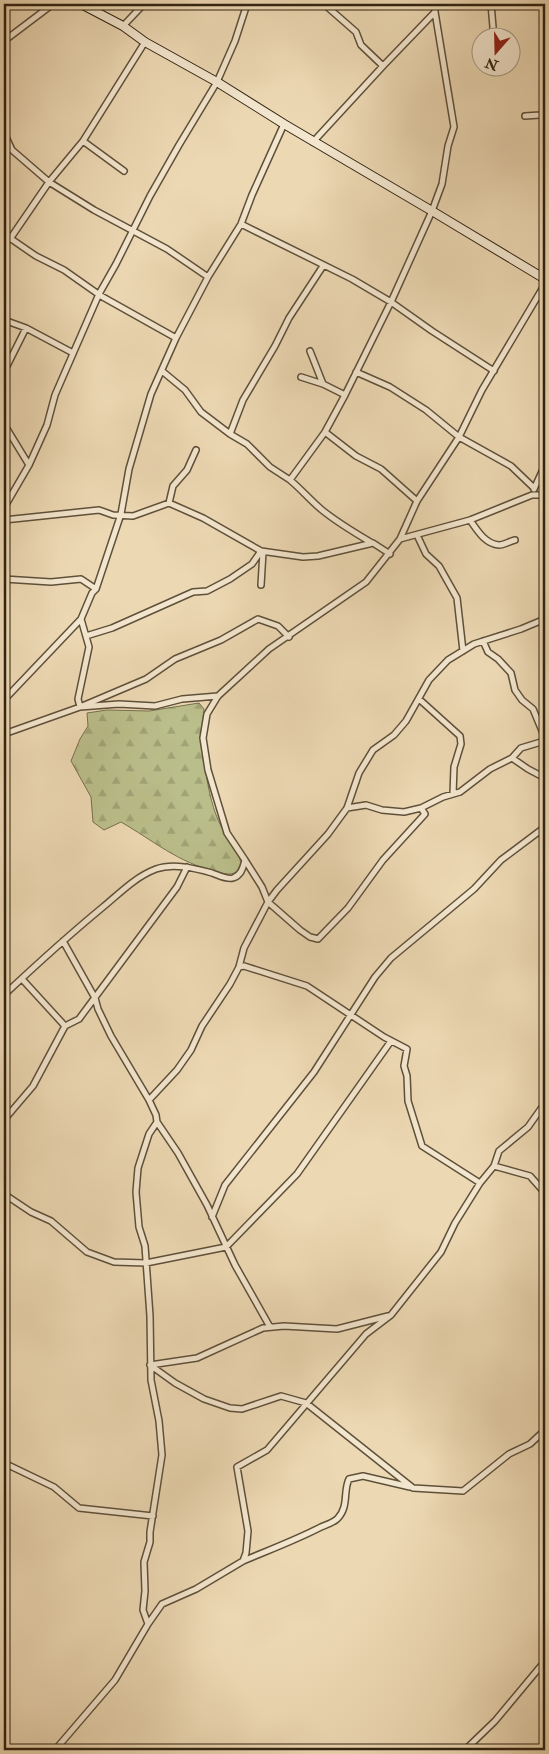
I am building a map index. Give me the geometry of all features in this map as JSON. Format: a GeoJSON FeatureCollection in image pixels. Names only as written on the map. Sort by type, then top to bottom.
{"type":"FeatureCollection","features":[{"type":"Feature","properties":{"kind":"street"},"geometry":{"type":"LineString","coordinates":[[4,41],[53,4]]}},
{"type":"Feature","properties":{"kind":"street"},"geometry":{"type":"LineString","coordinates":[[81,4],[123,26],[145,42],[217,82],[313,142],[432,211],[545,280]]}},
{"type":"Feature","properties":{"kind":"street"},"geometry":{"type":"LineString","coordinates":[[123,26],[144,4]]}},
{"type":"Feature","properties":{"kind":"street"},"geometry":{"type":"LineString","coordinates":[[4,508],[29,465],[47,425],[55,395],[99,294],[179,145],[217,82],[235,41],[247,4]]}},
{"type":"Feature","properties":{"kind":"street"},"geometry":{"type":"LineString","coordinates":[[324,4],[356,32],[361,45],[382,66]]}},
{"type":"Feature","properties":{"kind":"street"},"geometry":{"type":"LineString","coordinates":[[290,480],[325,432],[345,395],[391,302],[432,211],[442,184],[448,146],[454,127],[435,4]]}},
{"type":"Feature","properties":{"kind":"street"},"geometry":{"type":"LineString","coordinates":[[491,4],[493,28]]}},
{"type":"Feature","properties":{"kind":"street"},"geometry":{"type":"LineString","coordinates":[[313,142],[382,66],[436,12]]}},
{"type":"Feature","properties":{"kind":"street"},"geometry":{"type":"LineString","coordinates":[[10,239],[49,182],[83,141],[145,42]]}},
{"type":"Feature","properties":{"kind":"street"},"geometry":{"type":"LineString","coordinates":[[525,116],[545,113]]}},
{"type":"Feature","properties":{"kind":"street"},"geometry":{"type":"LineString","coordinates":[[4,700],[81,620],[92,593],[96,589],[121,514],[129,469],[151,394],[176,338],[208,277],[240,224],[284,124]]}},
{"type":"Feature","properties":{"kind":"street"},"geometry":{"type":"LineString","coordinates":[[4,133],[12,150],[49,182],[94,210],[166,249],[208,277]]}},
{"type":"Feature","properties":{"kind":"street"},"geometry":{"type":"LineString","coordinates":[[83,141],[124,171]]}},
{"type":"Feature","properties":{"kind":"street"},"geometry":{"type":"LineString","coordinates":[[240,224],[352,279],[391,302],[432,331],[494,370]]}},
{"type":"Feature","properties":{"kind":"street"},"geometry":{"type":"LineString","coordinates":[[4,234],[36,256],[64,270],[99,294],[176,338]]}},
{"type":"Feature","properties":{"kind":"street"},"geometry":{"type":"LineString","coordinates":[[230,434],[243,400],[289,318],[323,266]]}},
{"type":"Feature","properties":{"kind":"street"},"geometry":{"type":"LineString","coordinates":[[421,808],[425,814],[383,860],[348,908],[318,939],[310,936],[300,930],[268,902],[262,887],[227,832],[208,770],[203,738],[207,714],[218,696],[269,649],[366,582],[390,554],[400,539],[417,501],[459,437],[482,390],[545,284]]}},
{"type":"Feature","properties":{"kind":"street"},"geometry":{"type":"LineString","coordinates":[[4,320],[26,328],[73,353]]}},
{"type":"Feature","properties":{"kind":"street"},"geometry":{"type":"LineString","coordinates":[[4,372],[26,328]]}},
{"type":"Feature","properties":{"kind":"street"},"geometry":{"type":"LineString","coordinates":[[310,351],[323,384]]}},
{"type":"Feature","properties":{"kind":"street"},"geometry":{"type":"LineString","coordinates":[[162,371],[185,390],[200,412],[247,444],[270,467],[290,480],[327,514],[390,554]]}},
{"type":"Feature","properties":{"kind":"street"},"geometry":{"type":"LineString","coordinates":[[356,372],[390,387],[426,410],[459,437],[511,466],[534,488]]}},
{"type":"Feature","properties":{"kind":"street"},"geometry":{"type":"LineString","coordinates":[[301,377],[323,384],[345,395]]}},
{"type":"Feature","properties":{"kind":"street"},"geometry":{"type":"LineString","coordinates":[[4,424],[29,465]]}},
{"type":"Feature","properties":{"kind":"street"},"geometry":{"type":"LineString","coordinates":[[325,432],[356,456],[381,469],[417,501]]}},
{"type":"Feature","properties":{"kind":"street"},"geometry":{"type":"LineString","coordinates":[[169,503],[174,486],[187,470],[196,450]]}},
{"type":"Feature","properties":{"kind":"street"},"geometry":{"type":"LineString","coordinates":[[532,495],[545,465]]}},
{"type":"Feature","properties":{"kind":"street"},"geometry":{"type":"LineString","coordinates":[[400,539],[470,520],[532,495],[545,495]]}},
{"type":"Feature","properties":{"kind":"street"},"geometry":{"type":"LineString","coordinates":[[4,520],[99,510],[113,515],[133,516],[169,503],[203,518],[262,552],[303,557],[318,556],[373,543]]}},
{"type":"Feature","properties":{"kind":"street"},"geometry":{"type":"LineString","coordinates":[[470,520],[480,535],[488,541],[500,545],[515,540]]}},
{"type":"Feature","properties":{"kind":"street"},"geometry":{"type":"LineString","coordinates":[[417,535],[426,554],[439,566],[457,598],[463,651]]}},
{"type":"Feature","properties":{"kind":"street"},"geometry":{"type":"LineString","coordinates":[[261,585],[262,552]]}},
{"type":"Feature","properties":{"kind":"street"},"geometry":{"type":"LineString","coordinates":[[86,636],[112,628],[193,592],[207,592],[252,564],[262,552]]}},
{"type":"Feature","properties":{"kind":"street"},"geometry":{"type":"LineString","coordinates":[[4,579],[51,582],[81,579],[96,589]]}},
{"type":"Feature","properties":{"kind":"street"},"geometry":{"type":"LineString","coordinates":[[4,733],[80,706],[146,679],[174,660],[221,640],[258,619],[278,626],[289,637]]}},
{"type":"Feature","properties":{"kind":"street"},"geometry":{"type":"LineString","coordinates":[[148,1100],[177,1070],[191,1050],[202,1026],[239,967],[244,948],[268,902],[328,834],[347,808],[359,773],[373,750],[394,735],[406,721],[429,680],[448,660],[474,644],[545,619]]}},
{"type":"Feature","properties":{"kind":"street"},"geometry":{"type":"LineString","coordinates":[[80,706],[78,699],[89,648],[81,620]]}},
{"type":"Feature","properties":{"kind":"street"},"geometry":{"type":"LineString","coordinates":[[347,808],[366,805],[382,810],[404,812],[421,808],[460,792],[499,764],[512,758],[521,748],[541,742],[545,738],[533,709],[522,700],[515,690],[511,673],[498,659],[488,652],[482,641]]}},
{"type":"Feature","properties":{"kind":"street"},"geometry":{"type":"LineString","coordinates":[[80,706],[118,704],[155,706],[182,699],[218,696]]}},
{"type":"Feature","properties":{"kind":"street"},"geometry":{"type":"LineString","coordinates":[[419,699],[460,736],[462,744],[454,767],[453,794]]}},
{"type":"Feature","properties":{"kind":"street"},"geometry":{"type":"LineString","coordinates":[[512,758],[545,778]]}},
{"type":"Feature","properties":{"kind":"street"},"geometry":{"type":"LineString","coordinates":[[212,1217],[225,1186],[314,1072],[375,978],[391,958],[474,889],[501,860],[545,828]]}},
{"type":"Feature","properties":{"kind":"street"},"geometry":{"type":"LineString","coordinates":[[4,995],[63,941],[139,877],[158,868],[178,866],[233,878],[240,874],[245,860]]}},
{"type":"Feature","properties":{"kind":"street"},"geometry":{"type":"LineString","coordinates":[[4,1120],[33,1086],[65,1026],[80,1019],[177,887],[187,867]]}},
{"type":"Feature","properties":{"kind":"street"},"geometry":{"type":"LineString","coordinates":[[63,941],[95,998],[98,1009],[111,1036],[148,1100],[156,1115],[157,1122],[178,1153],[270,1328]]}},
{"type":"Feature","properties":{"kind":"street"},"geometry":{"type":"LineString","coordinates":[[239,967],[244,966],[307,986],[391,1041],[407,1049],[404,1066],[407,1076],[408,1101],[422,1146],[480,1183]]}},
{"type":"Feature","properties":{"kind":"street"},"geometry":{"type":"LineString","coordinates":[[22,979],[65,1026]]}},
{"type":"Feature","properties":{"kind":"street"},"geometry":{"type":"LineString","coordinates":[[4,1194],[31,1212],[51,1221],[87,1252],[114,1262],[146,1264],[226,1247],[297,1174],[391,1041]]}},
{"type":"Feature","properties":{"kind":"street"},"geometry":{"type":"LineString","coordinates":[[243,1561],[246,1553],[248,1531],[237,1467],[267,1450],[366,1334],[391,1315],[441,1252],[455,1223],[480,1183],[494,1166],[498,1151],[528,1127],[545,1103]]}},
{"type":"Feature","properties":{"kind":"street"},"geometry":{"type":"LineString","coordinates":[[148,1624],[143,1610],[145,1590],[144,1562],[150,1542],[152,1516],[162,1455],[150,1365],[150,1316],[145,1246],[137,1216],[136,1192],[138,1168],[149,1134],[157,1122]]}},
{"type":"Feature","properties":{"kind":"street"},"geometry":{"type":"LineString","coordinates":[[494,1166],[530,1176],[545,1193]]}},
{"type":"Feature","properties":{"kind":"street"},"geometry":{"type":"LineString","coordinates":[[150,1365],[197,1358],[263,1328],[284,1326],[338,1329],[391,1315]]}},
{"type":"Feature","properties":{"kind":"street"},"geometry":{"type":"LineString","coordinates":[[150,1365],[175,1383],[197,1395],[230,1408],[242,1409],[281,1396],[306,1404],[413,1488]]}},
{"type":"Feature","properties":{"kind":"street"},"geometry":{"type":"LineString","coordinates":[[55,1750],[114,1680],[162,1604],[196,1589],[243,1561],[301,1538],[338,1519],[345,1506],[345,1487],[349,1479],[364,1476],[413,1488],[463,1491],[509,1454],[530,1444],[545,1430]]}},
{"type":"Feature","properties":{"kind":"street"},"geometry":{"type":"LineString","coordinates":[[4,1463],[54,1487],[79,1508],[152,1516]]}},
{"type":"Feature","properties":{"kind":"street"},"geometry":{"type":"LineString","coordinates":[[465,1750],[495,1721],[545,1661]]}},
{"type":"Feature","properties":{"kind":"green space"},"geometry":{"type":"Polygon","coordinates":[[[199,703],[204,709],[205,769],[211,800],[221,826],[237,851],[240,861],[241,867],[237,872],[231,874],[217,872],[190,863],[121,822],[104,830],[93,822],[91,797],[71,761],[80,739],[88,726],[87,713],[107,710],[149,711],[199,703]]]}}]}
